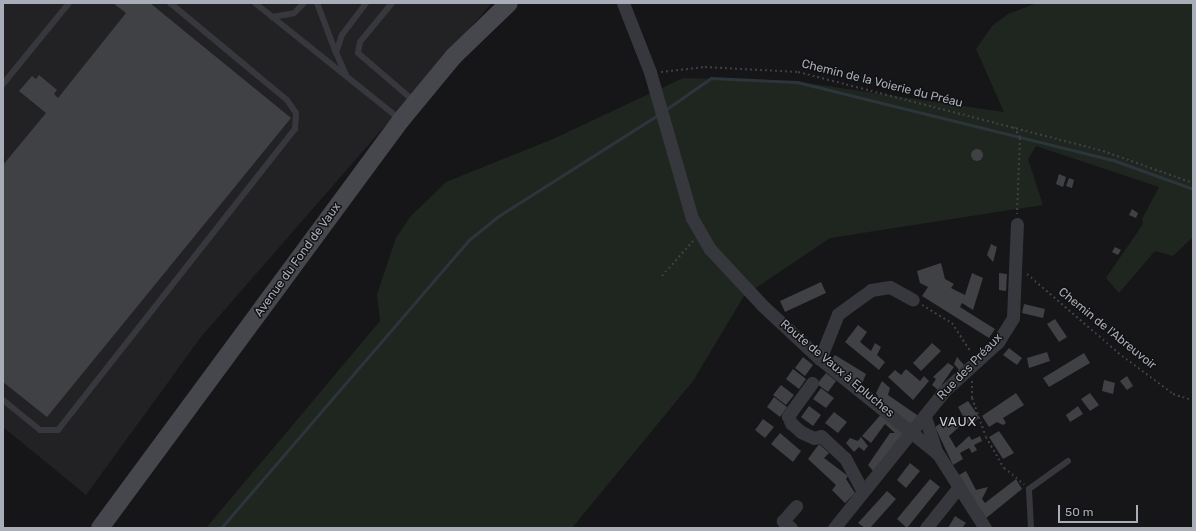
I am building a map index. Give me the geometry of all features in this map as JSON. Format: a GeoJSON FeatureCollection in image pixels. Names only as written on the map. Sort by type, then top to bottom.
{"type":"FeatureCollection","features":[{"type":"Feature","properties":{"kind":"street","name":"Avenue du Fond de Vaux"},"geometry":{"type":"LineString","coordinates":[[100,528],[415,102],[454,56],[509,3]]}},
{"type":"Feature","properties":{"kind":"street","name":"Route de Vaux à Epluches"},"geometry":{"type":"LineString","coordinates":[[623,3],[650,72],[692,218],[710,249],[762,305],[820,359],[913,432],[938,454]]}},
{"type":"Feature","properties":{"kind":"street","name":"Rue des Préaux"},"geometry":{"type":"LineString","coordinates":[[834,528],[913,432],[945,390],[998,342],[1013,318],[1017,224]]}},
{"type":"Feature","properties":{"kind":"street"},"geometry":{"type":"LineString","coordinates":[[820,359],[838,314],[871,290],[890,287],[913,300]]}},
{"type":"Feature","properties":{"kind":"street"},"geometry":{"type":"LineString","coordinates":[[812,383],[788,416],[790,423],[801,432],[814,438],[821,436],[845,458],[863,492]]}},
{"type":"Feature","properties":{"kind":"street"},"geometry":{"type":"LineString","coordinates":[[925,417],[938,454],[985,528]]}},
{"type":"Feature","properties":{"kind":"street"},"geometry":{"type":"LineString","coordinates":[[926,528],[959,487]]}},
{"type":"Feature","properties":{"kind":"street"},"geometry":{"type":"LineString","coordinates":[[784,526],[796,506]]}},
{"type":"Feature","properties":{"kind":"lane"},"geometry":{"type":"LineString","coordinates":[[3,84],[69,3]]}},
{"type":"Feature","properties":{"kind":"lane"},"geometry":{"type":"LineString","coordinates":[[3,400],[40,430],[58,430],[295,129],[296,113],[287,100],[170,3]]}},
{"type":"Feature","properties":{"kind":"lane"},"geometry":{"type":"LineString","coordinates":[[255,3],[401,120]]}},
{"type":"Feature","properties":{"kind":"lane"},"geometry":{"type":"LineString","coordinates":[[272,17],[294,13],[304,3]]}},
{"type":"Feature","properties":{"kind":"lane"},"geometry":{"type":"LineString","coordinates":[[317,3],[346,75]]}},
{"type":"Feature","properties":{"kind":"lane"},"geometry":{"type":"LineString","coordinates":[[336,53],[342,35],[366,3]]}},
{"type":"Feature","properties":{"kind":"lane"},"geometry":{"type":"LineString","coordinates":[[392,3],[360,42],[358,53],[415,102]]}},
{"type":"Feature","properties":{"kind":"lane"},"geometry":{"type":"LineString","coordinates":[[1031,528],[1029,489],[1068,461]]}},
{"type":"Feature","properties":{"kind":"path","name":"Chemin de la Voierie du Préau"},"geometry":{"type":"LineString","coordinates":[[650,72],[705,67],[798,72],[1103,151],[1193,183]]}},
{"type":"Feature","properties":{"kind":"path"},"geometry":{"type":"LineString","coordinates":[[1014,127],[1020,138],[1017,224]]}},
{"type":"Feature","properties":{"kind":"path"},"geometry":{"type":"LineString","coordinates":[[662,276],[700,233]]}},
{"type":"Feature","properties":{"kind":"path","name":"Chemin de l'Abreuvoir"},"geometry":{"type":"LineString","coordinates":[[1015,264],[1122,356],[1173,394],[1193,400]]}},
{"type":"Feature","properties":{"kind":"path"},"geometry":{"type":"LineString","coordinates":[[913,300],[952,323],[974,358]]}},
{"type":"Feature","properties":{"kind":"path"},"geometry":{"type":"LineString","coordinates":[[974,383],[972,398],[986,437],[1004,468],[1029,489]]}},
{"type":"Feature","properties":{"kind":"shaded area"},"geometry":{"type":"Polygon","coordinates":[[[3,3],[492,3],[201,337],[86,495],[3,427],[3,3]]]}},
{"type":"Feature","properties":{"kind":"shaded area"},"geometry":{"type":"Polygon","coordinates":[[[1037,3],[1193,3],[1193,237],[1173,256],[1155,251],[1119,293],[1106,278],[1143,224],[1142,219],[1159,187],[1036,146],[1028,159],[1043,205],[830,238],[744,296],[693,381],[572,528],[206,528],[380,321],[377,294],[396,238],[410,217],[446,182],[553,139],[683,78],[793,81],[1004,112],[976,49],[993,25],[1008,14],[1037,3]]]}},
{"type":"Feature","properties":{"kind":"building"},"geometry":{"type":"Polygon","coordinates":[[[113,3],[150,3],[291,118],[47,417],[3,382],[3,165],[46,113],[19,91],[32,76],[36,79],[39,75],[57,90],[54,94],[58,98],[126,13],[113,3]]]}},
{"type":"Feature","properties":{"kind":"building"},"geometry":{"type":"Polygon","coordinates":[[[975,149],[979,149],[983,155],[979,161],[975,161],[971,157],[971,153],[975,149]]]}},
{"type":"Feature","properties":{"kind":"building"},"geometry":{"type":"Polygon","coordinates":[[[1059,174],[1066,177],[1063,187],[1056,184],[1059,174]]]}},
{"type":"Feature","properties":{"kind":"building"},"geometry":{"type":"Polygon","coordinates":[[[1069,178],[1074,180],[1072,188],[1066,186],[1069,178]]]}},
{"type":"Feature","properties":{"kind":"building"},"geometry":{"type":"Polygon","coordinates":[[[1132,209],[1138,213],[1136,218],[1129,215],[1132,209]]]}},
{"type":"Feature","properties":{"kind":"building"},"geometry":{"type":"Polygon","coordinates":[[[991,244],[997,247],[993,262],[987,255],[991,244]]]}},
{"type":"Feature","properties":{"kind":"building"},"geometry":{"type":"Polygon","coordinates":[[[1115,247],[1121,250],[1118,255],[1112,252],[1115,247]]]}},
{"type":"Feature","properties":{"kind":"building"},"geometry":{"type":"Polygon","coordinates":[[[941,263],[945,279],[954,284],[951,288],[965,295],[972,273],[983,278],[973,310],[962,303],[960,307],[995,329],[989,338],[922,296],[928,287],[920,283],[917,271],[941,263]]]}},
{"type":"Feature","properties":{"kind":"building"},"geometry":{"type":"Polygon","coordinates":[[[999,273],[1007,274],[1006,291],[999,290],[999,273]]]}},
{"type":"Feature","properties":{"kind":"building"},"geometry":{"type":"Polygon","coordinates":[[[821,282],[826,293],[785,312],[780,301],[821,282]]]}},
{"type":"Feature","properties":{"kind":"building"},"geometry":{"type":"Polygon","coordinates":[[[1024,304],[1045,309],[1043,318],[1022,313],[1024,304]]]}},
{"type":"Feature","properties":{"kind":"building"},"geometry":{"type":"Polygon","coordinates":[[[1055,319],[1067,337],[1059,342],[1047,324],[1055,319]]]}},
{"type":"Feature","properties":{"kind":"building"},"geometry":{"type":"Polygon","coordinates":[[[858,325],[867,332],[860,342],[871,351],[875,343],[881,347],[877,355],[885,362],[879,370],[845,342],[858,325]]]}},
{"type":"Feature","properties":{"kind":"building"},"geometry":{"type":"Polygon","coordinates":[[[932,343],[941,351],[921,371],[913,363],[932,343]]]}},
{"type":"Feature","properties":{"kind":"building"},"geometry":{"type":"Polygon","coordinates":[[[1009,348],[1022,358],[1017,365],[1003,355],[1009,348]]]}},
{"type":"Feature","properties":{"kind":"building"},"geometry":{"type":"Polygon","coordinates":[[[1047,352],[1050,361],[1029,368],[1027,358],[1047,352]]]}},
{"type":"Feature","properties":{"kind":"building"},"geometry":{"type":"Polygon","coordinates":[[[1084,353],[1090,363],[1049,387],[1043,378],[1084,353]]]}},
{"type":"Feature","properties":{"kind":"building"},"geometry":{"type":"Polygon","coordinates":[[[835,355],[866,374],[861,386],[829,362],[835,355]]]}},
{"type":"Feature","properties":{"kind":"building"},"geometry":{"type":"Polygon","coordinates":[[[803,357],[813,365],[805,376],[795,368],[803,357]]]}},
{"type":"Feature","properties":{"kind":"building"},"geometry":{"type":"Polygon","coordinates":[[[957,357],[964,365],[959,370],[954,364],[957,357]]]}},
{"type":"Feature","properties":{"kind":"building"},"geometry":{"type":"Polygon","coordinates":[[[948,363],[954,367],[938,390],[932,385],[936,379],[933,377],[948,363]]]}},
{"type":"Feature","properties":{"kind":"building"},"geometry":{"type":"Polygon","coordinates":[[[793,369],[806,379],[799,389],[786,379],[793,369]]]}},
{"type":"Feature","properties":{"kind":"building"},"geometry":{"type":"Polygon","coordinates":[[[906,369],[920,381],[924,376],[929,381],[913,400],[888,377],[895,370],[901,375],[906,369]]]}},
{"type":"Feature","properties":{"kind":"building"},"geometry":{"type":"Polygon","coordinates":[[[826,373],[836,381],[828,392],[817,384],[826,373]]]}},
{"type":"Feature","properties":{"kind":"building"},"geometry":{"type":"Polygon","coordinates":[[[1127,376],[1133,386],[1127,390],[1120,381],[1127,376]]]}},
{"type":"Feature","properties":{"kind":"building"},"geometry":{"type":"Polygon","coordinates":[[[1104,380],[1115,383],[1113,394],[1102,391],[1104,380]]]}},
{"type":"Feature","properties":{"kind":"building"},"geometry":{"type":"Polygon","coordinates":[[[882,381],[890,388],[888,395],[920,417],[913,426],[880,400],[876,393],[882,381]]]}},
{"type":"Feature","properties":{"kind":"building"},"geometry":{"type":"Polygon","coordinates":[[[781,385],[794,395],[786,405],[773,395],[781,385]]]}},
{"type":"Feature","properties":{"kind":"building"},"geometry":{"type":"Polygon","coordinates":[[[821,388],[834,398],[826,408],[813,399],[821,388]]]}},
{"type":"Feature","properties":{"kind":"building"},"geometry":{"type":"Polygon","coordinates":[[[1016,393],[1024,405],[1003,418],[1006,423],[1003,425],[997,422],[989,427],[982,416],[1016,393]]]}},
{"type":"Feature","properties":{"kind":"building"},"geometry":{"type":"Polygon","coordinates":[[[1090,393],[1099,405],[1090,411],[1081,399],[1090,393]]]}},
{"type":"Feature","properties":{"kind":"building"},"geometry":{"type":"Polygon","coordinates":[[[774,397],[787,407],[780,417],[767,407],[774,397]]]}},
{"type":"Feature","properties":{"kind":"building"},"geometry":{"type":"Polygon","coordinates":[[[968,401],[979,417],[972,425],[968,425],[958,407],[968,401]]]}},
{"type":"Feature","properties":{"kind":"building"},"geometry":{"type":"Polygon","coordinates":[[[809,406],[821,415],[813,426],[801,417],[809,406]]]}},
{"type":"Feature","properties":{"kind":"building"},"geometry":{"type":"Polygon","coordinates":[[[1078,406],[1083,414],[1070,422],[1066,415],[1078,406]]]}},
{"type":"Feature","properties":{"kind":"building"},"geometry":{"type":"Polygon","coordinates":[[[884,411],[907,432],[874,472],[868,465],[890,433],[895,433],[885,424],[871,443],[862,436],[884,411]]]}},
{"type":"Feature","properties":{"kind":"building"},"geometry":{"type":"Polygon","coordinates":[[[834,412],[847,422],[838,433],[825,423],[834,412]]]}},
{"type":"Feature","properties":{"kind":"building"},"geometry":{"type":"Polygon","coordinates":[[[949,418],[955,418],[960,426],[949,436],[956,448],[969,436],[972,440],[980,436],[982,441],[974,445],[977,450],[972,453],[969,448],[960,453],[963,459],[953,465],[935,427],[949,418]]]}},
{"type":"Feature","properties":{"kind":"building"},"geometry":{"type":"Polygon","coordinates":[[[763,419],[774,427],[765,438],[755,430],[763,419]]]}},
{"type":"Feature","properties":{"kind":"building"},"geometry":{"type":"Polygon","coordinates":[[[999,431],[1014,453],[1003,459],[989,437],[999,431]]]}},
{"type":"Feature","properties":{"kind":"building"},"geometry":{"type":"Polygon","coordinates":[[[780,433],[801,451],[793,462],[771,444],[780,433]]]}},
{"type":"Feature","properties":{"kind":"building"},"geometry":{"type":"Polygon","coordinates":[[[861,437],[868,446],[864,451],[859,447],[854,452],[846,443],[850,438],[858,441],[861,437]]]}},
{"type":"Feature","properties":{"kind":"building"},"geometry":{"type":"Polygon","coordinates":[[[819,444],[829,453],[824,458],[848,476],[846,479],[855,493],[845,503],[832,490],[836,485],[808,459],[819,444]]]}},
{"type":"Feature","properties":{"kind":"building"},"geometry":{"type":"Polygon","coordinates":[[[910,463],[920,471],[906,488],[897,480],[910,463]]]}},
{"type":"Feature","properties":{"kind":"building"},"geometry":{"type":"Polygon","coordinates":[[[966,471],[976,490],[988,487],[982,499],[985,503],[1016,479],[1022,489],[985,519],[959,475],[966,471]]]}},
{"type":"Feature","properties":{"kind":"building"},"geometry":{"type":"Polygon","coordinates":[[[930,479],[940,487],[907,528],[897,519],[930,479]]]}},
{"type":"Feature","properties":{"kind":"building"},"geometry":{"type":"Polygon","coordinates":[[[887,491],[896,499],[870,528],[865,528],[858,523],[887,491]]]}},
{"type":"Feature","properties":{"kind":"building"},"geometry":{"type":"Polygon","coordinates":[[[955,516],[966,523],[962,528],[948,528],[955,516]]]}},
{"type":"Feature","properties":{"kind":"waterway"},"geometry":{"type":"LineString","coordinates":[[665,110],[711,78],[797,82],[1113,160],[1193,189]]}},
{"type":"Feature","properties":{"kind":"waterway"},"geometry":{"type":"LineString","coordinates":[[221,528],[470,239],[497,217],[659,114]]}},
{"type":"Feature","properties":{"kind":"district","name":"VAUX"},"geometry":{"type":"Point","coordinates":[958,422]}}]}
